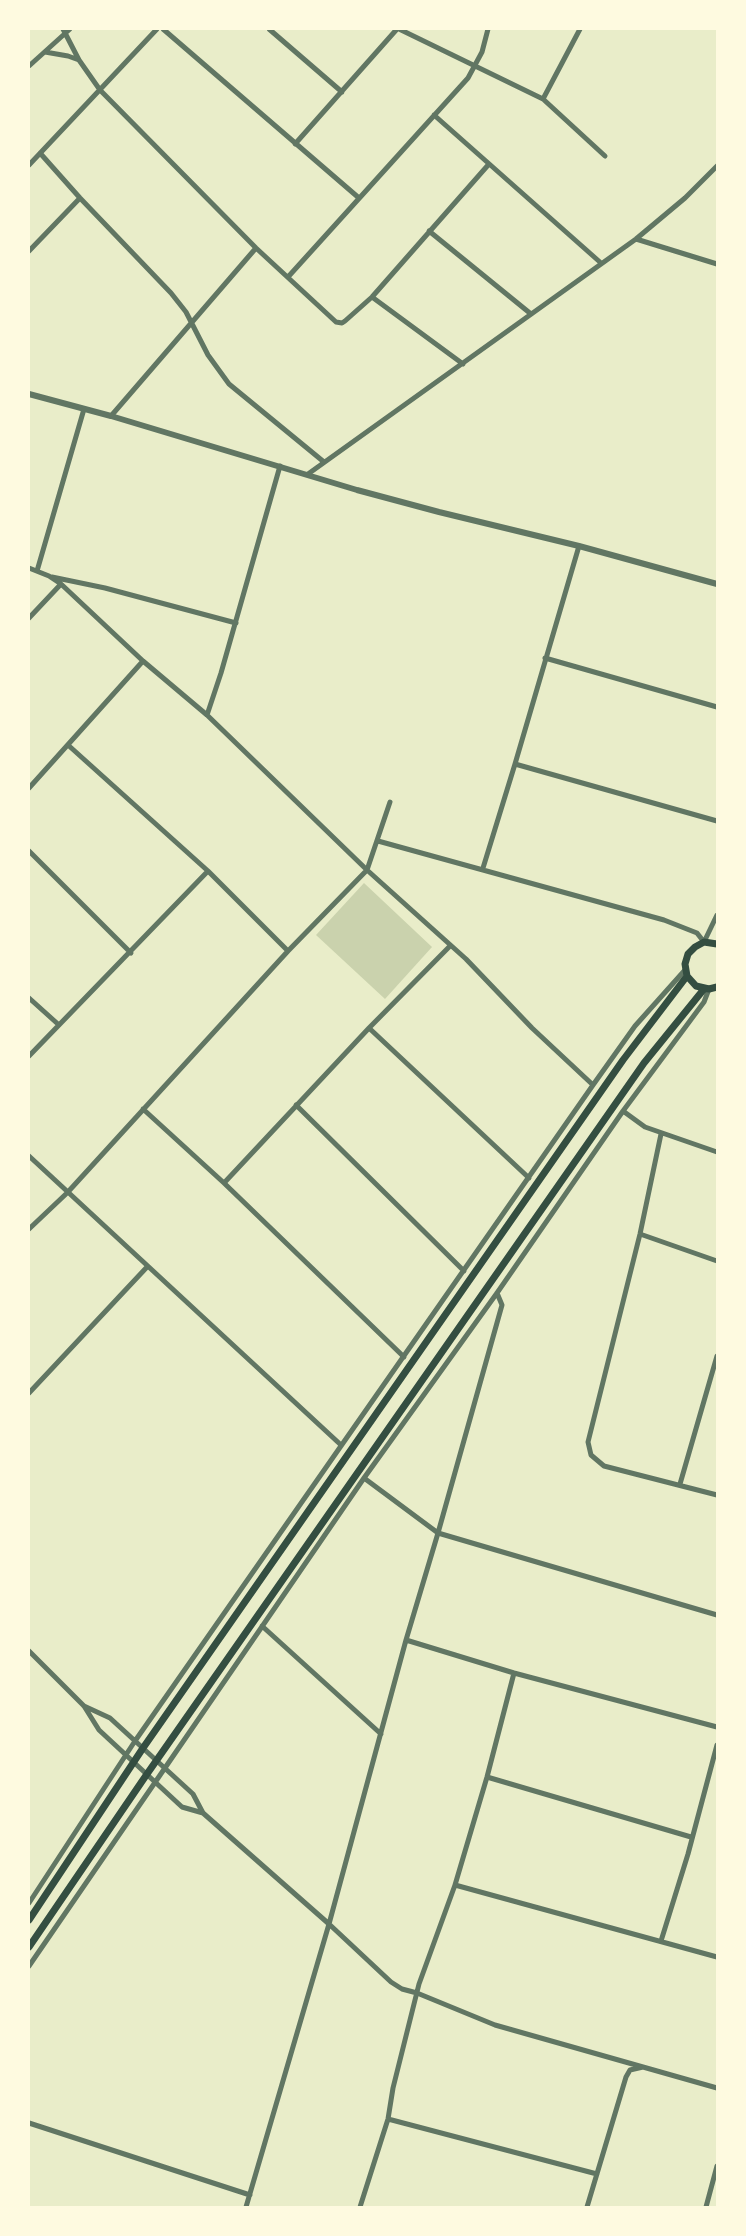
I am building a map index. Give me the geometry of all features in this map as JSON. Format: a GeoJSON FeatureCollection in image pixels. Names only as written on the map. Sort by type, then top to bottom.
{"type":"FeatureCollection","features":[{"type":"Feature","properties":{"kind":"main road"},"geometry":{"type":"LineString","coordinates":[[717,934],[715,943],[704,942],[691,950],[686,959],[686,973],[692,983],[706,989],[717,988]]}},
{"type":"Feature","properties":{"kind":"main road"},"geometry":{"type":"LineString","coordinates":[[29,1920],[134,1762],[623,1060],[686,973]]}},
{"type":"Feature","properties":{"kind":"main road"},"geometry":{"type":"LineString","coordinates":[[29,1946],[644,1063],[706,989]]}},
{"type":"Feature","properties":{"kind":"street"},"geometry":{"type":"LineString","coordinates":[[29,66],[64,31],[70,29]]}},
{"type":"Feature","properties":{"kind":"street"},"geometry":{"type":"LineString","coordinates":[[29,165],[157,29]]}},
{"type":"Feature","properties":{"kind":"street"},"geometry":{"type":"LineString","coordinates":[[163,29],[359,198]]}},
{"type":"Feature","properties":{"kind":"street"},"geometry":{"type":"LineString","coordinates":[[269,29],[342,92]]}},
{"type":"Feature","properties":{"kind":"street"},"geometry":{"type":"LineString","coordinates":[[296,144],[398,29],[543,99],[606,156]]}},
{"type":"Feature","properties":{"kind":"street"},"geometry":{"type":"LineString","coordinates":[[288,277],[468,78],[482,52],[488,29]]}},
{"type":"Feature","properties":{"kind":"street"},"geometry":{"type":"LineString","coordinates":[[543,99],[580,29]]}},
{"type":"Feature","properties":{"kind":"street"},"geometry":{"type":"LineString","coordinates":[[64,31],[79,60],[100,90],[256,248],[336,322],[342,323],[372,297],[488,164]]}},
{"type":"Feature","properties":{"kind":"street"},"geometry":{"type":"LineString","coordinates":[[44,52],[79,60]]}},
{"type":"Feature","properties":{"kind":"street"},"geometry":{"type":"LineString","coordinates":[[434,115],[601,263]]}},
{"type":"Feature","properties":{"kind":"street"},"geometry":{"type":"LineString","coordinates":[[40,153],[80,198],[171,293],[191,322],[196,335],[208,355],[229,384],[324,462]]}},
{"type":"Feature","properties":{"kind":"street"},"geometry":{"type":"LineString","coordinates":[[308,474],[636,239],[685,198],[717,166]]}},
{"type":"Feature","properties":{"kind":"street"},"geometry":{"type":"LineString","coordinates":[[29,251],[80,198]]}},
{"type":"Feature","properties":{"kind":"street"},"geometry":{"type":"LineString","coordinates":[[429,231],[531,314]]}},
{"type":"Feature","properties":{"kind":"street"},"geometry":{"type":"LineString","coordinates":[[636,239],[717,264]]}},
{"type":"Feature","properties":{"kind":"street"},"geometry":{"type":"LineString","coordinates":[[110,416],[256,248]]}},
{"type":"Feature","properties":{"kind":"street"},"geometry":{"type":"LineString","coordinates":[[372,297],[463,364]]}},
{"type":"Feature","properties":{"kind":"street"},"geometry":{"type":"LineString","coordinates":[[29,394],[439,512],[579,546],[717,584]]}},
{"type":"Feature","properties":{"kind":"street"},"geometry":{"type":"LineString","coordinates":[[37,571],[84,409]]}},
{"type":"Feature","properties":{"kind":"street"},"geometry":{"type":"LineString","coordinates":[[207,715],[236,623],[280,466]]}},
{"type":"Feature","properties":{"kind":"street"},"geometry":{"type":"LineString","coordinates":[[482,868],[516,764],[545,658],[579,546]]}},
{"type":"Feature","properties":{"kind":"street"},"geometry":{"type":"LineString","coordinates":[[29,568],[49,576],[105,588],[236,623]]}},
{"type":"Feature","properties":{"kind":"street"},"geometry":{"type":"LineString","coordinates":[[49,576],[61,584],[143,661],[207,715],[367,870],[466,959],[532,1028],[593,1085]]}},
{"type":"Feature","properties":{"kind":"street"},"geometry":{"type":"LineString","coordinates":[[29,618],[61,584]]}},
{"type":"Feature","properties":{"kind":"street"},"geometry":{"type":"LineString","coordinates":[[545,658],[717,706]]}},
{"type":"Feature","properties":{"kind":"street"},"geometry":{"type":"LineString","coordinates":[[29,788],[143,661]]}},
{"type":"Feature","properties":{"kind":"street"},"geometry":{"type":"LineString","coordinates":[[68,745],[208,871],[288,951]]}},
{"type":"Feature","properties":{"kind":"street"},"geometry":{"type":"LineString","coordinates":[[516,764],[717,821]]}},
{"type":"Feature","properties":{"kind":"street"},"geometry":{"type":"LineString","coordinates":[[29,1229],[66,1193],[288,951],[367,870],[390,802]]}},
{"type":"Feature","properties":{"kind":"street"},"geometry":{"type":"LineString","coordinates":[[378,841],[482,868],[664,920],[697,933],[704,942],[717,915]]}},
{"type":"Feature","properties":{"kind":"street"},"geometry":{"type":"LineString","coordinates":[[29,852],[131,953]]}},
{"type":"Feature","properties":{"kind":"street"},"geometry":{"type":"LineString","coordinates":[[29,1056],[131,953],[208,871]]}},
{"type":"Feature","properties":{"kind":"street"},"geometry":{"type":"LineString","coordinates":[[224,1183],[369,1028],[450,946]]}},
{"type":"Feature","properties":{"kind":"street"},"geometry":{"type":"LineString","coordinates":[[29,1903],[135,1741],[593,1085],[635,1026],[686,973]]}},
{"type":"Feature","properties":{"kind":"street"},"geometry":{"type":"LineString","coordinates":[[29,1966],[364,1478],[497,1293],[623,1111],[704,1002],[706,989]]}},
{"type":"Feature","properties":{"kind":"street"},"geometry":{"type":"LineString","coordinates":[[29,998],[60,1025]]}},
{"type":"Feature","properties":{"kind":"street"},"geometry":{"type":"LineString","coordinates":[[369,1028],[529,1178]]}},
{"type":"Feature","properties":{"kind":"street"},"geometry":{"type":"LineString","coordinates":[[296,1105],[464,1271]]}},
{"type":"Feature","properties":{"kind":"street"},"geometry":{"type":"LineString","coordinates":[[142,1109],[224,1183],[404,1357]]}},
{"type":"Feature","properties":{"kind":"street"},"geometry":{"type":"LineString","coordinates":[[623,1111],[645,1127],[661,1134],[717,1152]]}},
{"type":"Feature","properties":{"kind":"street"},"geometry":{"type":"LineString","coordinates":[[661,1134],[640,1234],[588,1442],[591,1455],[604,1466],[717,1495]]}},
{"type":"Feature","properties":{"kind":"street"},"geometry":{"type":"LineString","coordinates":[[29,1156],[66,1193],[341,1445]]}},
{"type":"Feature","properties":{"kind":"street"},"geometry":{"type":"LineString","coordinates":[[640,1234],[717,1261]]}},
{"type":"Feature","properties":{"kind":"street"},"geometry":{"type":"LineString","coordinates":[[29,1393],[147,1267]]}},
{"type":"Feature","properties":{"kind":"street"},"geometry":{"type":"LineString","coordinates":[[246,2207],[329,1924],[406,1640],[502,1305],[497,1293]]}},
{"type":"Feature","properties":{"kind":"street"},"geometry":{"type":"LineString","coordinates":[[680,1484],[717,1356]]}},
{"type":"Feature","properties":{"kind":"street"},"geometry":{"type":"LineString","coordinates":[[364,1478],[438,1533],[717,1615]]}},
{"type":"Feature","properties":{"kind":"street"},"geometry":{"type":"LineString","coordinates":[[262,1626],[381,1734]]}},
{"type":"Feature","properties":{"kind":"street"},"geometry":{"type":"LineString","coordinates":[[406,1640],[514,1673],[717,1727]]}},
{"type":"Feature","properties":{"kind":"street"},"geometry":{"type":"LineString","coordinates":[[29,1651],[84,1706],[99,1730],[182,1807],[203,1813]]}},
{"type":"Feature","properties":{"kind":"street"},"geometry":{"type":"LineString","coordinates":[[360,2207],[388,2119],[393,2088],[417,1993],[455,1885],[487,1777],[514,1673]]}},
{"type":"Feature","properties":{"kind":"street"},"geometry":{"type":"LineString","coordinates":[[84,1706],[110,1718],[144,1748],[193,1794],[203,1813],[402,1989],[417,1993],[495,2025],[717,2088]]}},
{"type":"Feature","properties":{"kind":"street"},"geometry":{"type":"LineString","coordinates":[[661,1941],[678,1889],[717,1745]]}},
{"type":"Feature","properties":{"kind":"street"},"geometry":{"type":"LineString","coordinates":[[487,1777],[691,1837]]}},
{"type":"Feature","properties":{"kind":"street"},"geometry":{"type":"LineString","coordinates":[[455,1885],[717,1957]]}},
{"type":"Feature","properties":{"kind":"street"},"geometry":{"type":"LineString","coordinates":[[587,2207],[626,2077],[630,2070],[642,2067]]}},
{"type":"Feature","properties":{"kind":"street"},"geometry":{"type":"LineString","coordinates":[[388,2119],[596,2174]]}},
{"type":"Feature","properties":{"kind":"street"},"geometry":{"type":"LineString","coordinates":[[29,2123],[250,2195]]}},
{"type":"Feature","properties":{"kind":"street"},"geometry":{"type":"LineString","coordinates":[[706,2207],[717,2166]]}},
{"type":"Feature","properties":{"kind":"green space"},"geometry":{"type":"Polygon","coordinates":[[[364,883],[432,947],[385,999],[316,935],[364,883]]]}}]}
